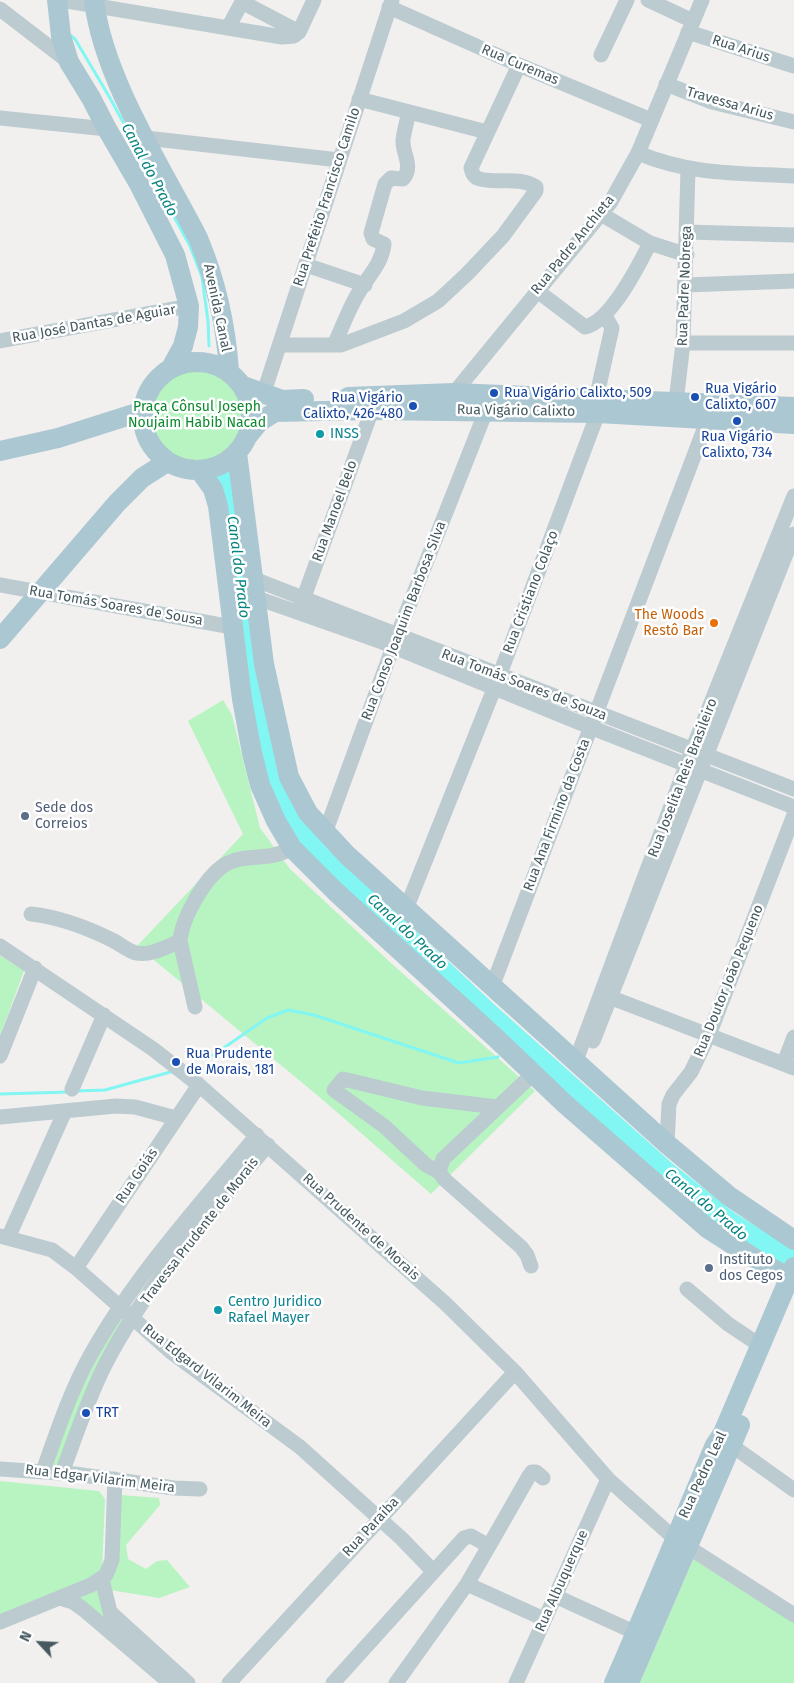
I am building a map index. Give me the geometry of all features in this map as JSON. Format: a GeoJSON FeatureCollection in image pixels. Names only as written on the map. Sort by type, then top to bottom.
{"type":"FeatureCollection","features":[{"type":"Feature","properties":{"kind":"main road","name":"Avenida Canal"},"geometry":{"type":"LineString","coordinates":[[57,0],[60,36],[68,62],[92,98],[107,129],[140,184],[175,255],[189,306],[188,327],[183,346],[171,368]]}},
{"type":"Feature","properties":{"kind":"main road","name":"Avenida Canal"},"geometry":{"type":"LineString","coordinates":[[95,3],[102,39],[112,71],[198,238],[210,266],[224,325],[229,371]]}},
{"type":"Feature","properties":{"kind":"main road"},"geometry":{"type":"LineString","coordinates":[[242,445],[214,468],[200,471],[183,469],[168,462],[158,455],[148,440],[143,423],[143,411],[147,394],[157,379],[171,368],[185,363],[215,364],[229,371],[243,386],[252,411],[242,445],[264,664],[289,777],[308,813],[325,833],[406,909],[667,1144],[728,1196],[794,1240]]}},
{"type":"Feature","properties":{"kind":"main road"},"geometry":{"type":"LineString","coordinates":[[243,386],[273,397]]}},
{"type":"Feature","properties":{"kind":"main road","name":"Rua Vigário Calixto"},"geometry":{"type":"LineString","coordinates":[[273,397],[454,393],[597,406],[708,419],[794,424]]}},
{"type":"Feature","properties":{"kind":"main road","name":"Rua Vigário Calixto"},"geometry":{"type":"LineString","coordinates":[[242,445],[260,422],[275,412],[486,410],[676,402],[794,407]]}},
{"type":"Feature","properties":{"kind":"main road"},"geometry":{"type":"LineString","coordinates":[[0,451],[58,438],[143,411]]}},
{"type":"Feature","properties":{"kind":"main road"},"geometry":{"type":"LineString","coordinates":[[0,639],[117,503],[142,478],[168,462]]}},
{"type":"Feature","properties":{"kind":"main road"},"geometry":{"type":"LineString","coordinates":[[200,471],[213,489],[218,506],[242,699],[260,785],[276,821],[292,848],[336,892],[533,1074],[707,1228],[760,1262],[792,1274]]}},
{"type":"Feature","properties":{"kind":"main road","name":"Rua Pedro Leal"},"geometry":{"type":"LineString","coordinates":[[630,1683],[642,1636],[792,1274]]}},
{"type":"Feature","properties":{"kind":"main road","name":"Rua Pedro Leal"},"geometry":{"type":"LineString","coordinates":[[681,1542],[731,1445],[794,1304]]}},
{"type":"Feature","properties":{"kind":"main road","name":"Rua Pedro Leal"},"geometry":{"type":"LineString","coordinates":[[614,1683],[642,1636]]}},
{"type":"Feature","properties":{"kind":"street"},"geometry":{"type":"LineString","coordinates":[[61,0],[127,6],[228,28],[288,37],[299,32],[314,0]]}},
{"type":"Feature","properties":{"kind":"street"},"geometry":{"type":"LineString","coordinates":[[602,54],[627,0]]}},
{"type":"Feature","properties":{"kind":"street","name":"Rua Arius"},"geometry":{"type":"LineString","coordinates":[[648,0],[690,26],[794,66]]}},
{"type":"Feature","properties":{"kind":"street","name":"Rua Padre Anchieta"},"geometry":{"type":"LineString","coordinates":[[454,393],[536,290],[610,203],[638,153],[702,0]]}},
{"type":"Feature","properties":{"kind":"street"},"geometry":{"type":"LineString","coordinates":[[228,28],[242,1],[299,32]]}},
{"type":"Feature","properties":{"kind":"street","name":"Rua Curemas"},"geometry":{"type":"LineString","coordinates":[[391,4],[518,65],[652,120]]}},
{"type":"Feature","properties":{"kind":"street","name":"Rua Prefeito Francisco Camilo"},"geometry":{"type":"LineString","coordinates":[[273,397],[280,345],[391,4]]}},
{"type":"Feature","properties":{"kind":"street"},"geometry":{"type":"LineString","coordinates":[[0,9],[68,62]]}},
{"type":"Feature","properties":{"kind":"street"},"geometry":{"type":"LineString","coordinates":[[280,345],[334,345],[369,336],[404,321],[438,301],[468,274],[503,236],[536,191],[536,187],[519,181],[477,178],[472,173],[471,168],[518,65]]}},
{"type":"Feature","properties":{"kind":"street","name":"Travessa Arius"},"geometry":{"type":"LineString","coordinates":[[666,84],[712,102],[794,122]]}},
{"type":"Feature","properties":{"kind":"street"},"geometry":{"type":"LineString","coordinates":[[359,99],[487,132]]}},
{"type":"Feature","properties":{"kind":"street"},"geometry":{"type":"LineString","coordinates":[[334,345],[359,291],[378,265],[384,251],[384,244],[373,239],[371,233],[385,184],[391,178],[405,178],[408,163],[403,142],[409,112]]}},
{"type":"Feature","properties":{"kind":"street"},"geometry":{"type":"LineString","coordinates":[[0,118],[107,129]]}},
{"type":"Feature","properties":{"kind":"street"},"geometry":{"type":"LineString","coordinates":[[146,138],[339,160]]}},
{"type":"Feature","properties":{"kind":"street"},"geometry":{"type":"LineString","coordinates":[[638,153],[665,164],[688,169],[794,176]]}},
{"type":"Feature","properties":{"kind":"street","name":"Rua Padre Nobrega"},"geometry":{"type":"LineString","coordinates":[[676,402],[683,343],[686,285],[688,169]]}},
{"type":"Feature","properties":{"kind":"street"},"geometry":{"type":"LineString","coordinates":[[601,214],[650,242],[687,255]]}},
{"type":"Feature","properties":{"kind":"street"},"geometry":{"type":"LineString","coordinates":[[687,232],[794,235]]}},
{"type":"Feature","properties":{"kind":"street"},"geometry":{"type":"LineString","coordinates":[[536,290],[585,327],[593,326],[602,317],[636,271],[650,242]]}},
{"type":"Feature","properties":{"kind":"street"},"geometry":{"type":"LineString","coordinates":[[306,265],[364,285]]}},
{"type":"Feature","properties":{"kind":"street"},"geometry":{"type":"LineString","coordinates":[[686,285],[794,281]]}},
{"type":"Feature","properties":{"kind":"street","name":"Rua José Dantas de Aguiar"},"geometry":{"type":"LineString","coordinates":[[0,341],[189,306]]}},
{"type":"Feature","properties":{"kind":"street","name":"Rua Cristiano Colaço"},"geometry":{"type":"LineString","coordinates":[[406,909],[496,681],[597,406],[612,328],[608,321],[602,317]]}},
{"type":"Feature","properties":{"kind":"street"},"geometry":{"type":"LineString","coordinates":[[683,343],[794,343]]}},
{"type":"Feature","properties":{"kind":"street","name":"Rua Manoel Belo"},"geometry":{"type":"LineString","coordinates":[[301,605],[372,410]]}},
{"type":"Feature","properties":{"kind":"street","name":"Rua Conso Joaquim Barbosa Silva"},"geometry":{"type":"LineString","coordinates":[[325,833],[395,642],[486,410]]}},
{"type":"Feature","properties":{"kind":"street","name":"Rua Ana Firmino da Costa"},"geometry":{"type":"LineString","coordinates":[[492,987],[708,419]]}},
{"type":"Feature","properties":{"kind":"street","name":"Rua Joselita Reis Brasileiro"},"geometry":{"type":"LineString","coordinates":[[578,1065],[696,760],[790,529],[794,496]]}},
{"type":"Feature","properties":{"kind":"street","name":"Rua Tomás Soares de Sousa"},"geometry":{"type":"LineString","coordinates":[[0,585],[232,627]]}},
{"type":"Feature","properties":{"kind":"street","name":"Rua Tomás Soares de Souza"},"geometry":{"type":"LineString","coordinates":[[256,589],[496,681],[596,713],[794,807]]}},
{"type":"Feature","properties":{"kind":"street","name":"Rua Tomás Soares de Souza"},"geometry":{"type":"LineString","coordinates":[[496,681],[590,727],[794,789]]}},
{"type":"Feature","properties":{"kind":"street","name":"Rua Joselita Reis Brasileiro"},"geometry":{"type":"LineString","coordinates":[[578,1065],[612,998],[696,760]]}},
{"type":"Feature","properties":{"kind":"street","name":"Rua Doutor João Pequeno"},"geometry":{"type":"LineString","coordinates":[[667,1144],[669,1104],[673,1095],[691,1072],[709,1035],[794,815]]}},
{"type":"Feature","properties":{"kind":"street"},"geometry":{"type":"LineString","coordinates":[[195,1006],[180,941],[181,930],[200,893],[215,873],[228,863],[244,858],[279,856],[292,848]]}},
{"type":"Feature","properties":{"kind":"street"},"geometry":{"type":"LineString","coordinates":[[32,914],[45,915],[88,930],[136,953],[156,952],[180,941]]}},
{"type":"Feature","properties":{"kind":"street","name":"Rua Prudente de Morais"},"geometry":{"type":"LineString","coordinates":[[0,946],[104,1015],[199,1085],[446,1304],[515,1372],[608,1479],[681,1542],[794,1615]]}},
{"type":"Feature","properties":{"kind":"street"},"geometry":{"type":"LineString","coordinates":[[0,1056],[35,968]]}},
{"type":"Feature","properties":{"kind":"street"},"geometry":{"type":"LineString","coordinates":[[612,998],[789,1065],[794,1037]]}},
{"type":"Feature","properties":{"kind":"street"},"geometry":{"type":"LineString","coordinates":[[72,1089],[104,1015]]}},
{"type":"Feature","properties":{"kind":"street"},"geometry":{"type":"LineString","coordinates":[[439,1172],[443,1158],[533,1074]]}},
{"type":"Feature","properties":{"kind":"street"},"geometry":{"type":"LineString","coordinates":[[497,1107],[422,1098],[343,1079],[334,1090],[361,1108],[426,1165],[439,1172],[444,1179],[521,1247],[532,1266]]}},
{"type":"Feature","properties":{"kind":"street","name":"Rua Goiás"},"geometry":{"type":"LineString","coordinates":[[76,1268],[199,1085]]}},
{"type":"Feature","properties":{"kind":"street"},"geometry":{"type":"LineString","coordinates":[[0,1116],[116,1106],[135,1107],[176,1118]]}},
{"type":"Feature","properties":{"kind":"street"},"geometry":{"type":"LineString","coordinates":[[4,1237],[65,1111]]}},
{"type":"Feature","properties":{"kind":"street","name":"Travessa Prudente de Morais"},"geometry":{"type":"LineString","coordinates":[[43,1471],[74,1389],[90,1356],[120,1306],[263,1140]]}},
{"type":"Feature","properties":{"kind":"street","name":"Travessa Prudente de Morais"},"geometry":{"type":"LineString","coordinates":[[62,1473],[104,1366],[133,1318],[263,1140]]}},
{"type":"Feature","properties":{"kind":"street","name":"Rua Edgard Vilarim Meira"},"geometry":{"type":"LineString","coordinates":[[4,1237],[52,1250],[76,1268],[196,1372],[300,1447],[379,1518],[432,1571]]}},
{"type":"Feature","properties":{"kind":"street"},"geometry":{"type":"LineString","coordinates":[[687,1289],[728,1324],[762,1346]]}},
{"type":"Feature","properties":{"kind":"street","name":"Rua Paraíba"},"geometry":{"type":"LineString","coordinates":[[229,1683],[515,1372]]}},
{"type":"Feature","properties":{"kind":"street"},"geometry":{"type":"LineString","coordinates":[[731,1445],[794,1490]]}},
{"type":"Feature","properties":{"kind":"street","name":"Rua Edgar Vilarim Meira"},"geometry":{"type":"LineString","coordinates":[[0,1469],[43,1471],[200,1489]]}},
{"type":"Feature","properties":{"kind":"street"},"geometry":{"type":"LineString","coordinates":[[396,1683],[467,1584],[529,1476],[532,1472],[536,1472],[543,1478]]}},
{"type":"Feature","properties":{"kind":"street"},"geometry":{"type":"LineString","coordinates":[[0,1623],[102,1579],[111,1565],[115,1479]]}},
{"type":"Feature","properties":{"kind":"street","name":"Rua Albuquerque"},"geometry":{"type":"LineString","coordinates":[[516,1683],[608,1479]]}},
{"type":"Feature","properties":{"kind":"street"},"geometry":{"type":"LineString","coordinates":[[332,1683],[458,1544],[469,1536],[489,1546]]}},
{"type":"Feature","properties":{"kind":"street"},"geometry":{"type":"LineString","coordinates":[[102,1579],[110,1612],[188,1683]]}},
{"type":"Feature","properties":{"kind":"street"},"geometry":{"type":"LineString","coordinates":[[467,1584],[544,1619]]}},
{"type":"Feature","properties":{"kind":"street"},"geometry":{"type":"LineString","coordinates":[[555,1596],[642,1636]]}},
{"type":"Feature","properties":{"kind":"street"},"geometry":{"type":"LineString","coordinates":[[60,1598],[73,1602],[83,1609],[170,1683]]}},
{"type":"Feature","properties":{"kind":"green space","name":"Praça Cônsul Joseph Noujaim Habib Nacad"},"geometry":{"type":"Polygon","coordinates":[[[197,369],[215,372],[230,382],[240,397],[243,415],[240,433],[230,448],[215,458],[197,461],[179,458],[164,448],[154,433],[151,415],[154,397],[164,382],[179,372],[197,369]]]}},
{"type":"Feature","properties":{"kind":"green space"},"geometry":{"type":"Polygon","coordinates":[[[223,700],[232,715],[260,828],[290,869],[391,963],[535,1091],[431,1194],[323,1100],[137,946],[243,834],[188,721],[223,700]]]}},
{"type":"Feature","properties":{"kind":"green space"},"geometry":{"type":"Polygon","coordinates":[[[0,955],[24,971],[0,1036],[0,955]]]}},
{"type":"Feature","properties":{"kind":"green space"},"geometry":{"type":"Polygon","coordinates":[[[122,1310],[129,1318],[61,1470],[47,1469],[65,1421],[122,1310]]]}},
{"type":"Feature","properties":{"kind":"green space"},"geometry":{"type":"Polygon","coordinates":[[[0,1481],[99,1491],[105,1499],[102,1570],[97,1578],[0,1617],[0,1481]]]}},
{"type":"Feature","properties":{"kind":"green space"},"geometry":{"type":"Polygon","coordinates":[[[121,1495],[159,1498],[160,1505],[126,1545],[128,1559],[146,1569],[157,1561],[167,1560],[190,1587],[159,1598],[110,1590],[107,1578],[121,1495]]]}},
{"type":"Feature","properties":{"kind":"green space"},"geometry":{"type":"Polygon","coordinates":[[[695,1555],[794,1620],[794,1683],[640,1683],[695,1555]]]}},
{"type":"Feature","properties":{"kind":"green space"},"geometry":{"type":"Polygon","coordinates":[[[98,1585],[105,1612],[184,1683],[68,1597],[98,1585]]]}},
{"type":"Feature","properties":{"kind":"water"},"geometry":{"type":"Polygon","coordinates":[[[230,471],[271,727],[328,849],[495,1005],[673,1164],[735,1213],[794,1250],[794,1273],[725,1235],[548,1084],[292,841],[269,795],[211,479],[230,471]]]}},
{"type":"Feature","properties":{"kind":"waterway","name":"Canal do Prado"},"geometry":{"type":"LineString","coordinates":[[69,34],[75,39],[110,98],[190,246],[202,277],[208,321],[209,346]]}},
{"type":"Feature","properties":{"kind":"waterway"},"geometry":{"type":"LineString","coordinates":[[212,1056],[267,1018],[288,1010],[314,1015],[459,1063],[498,1057]]}},
{"type":"Feature","properties":{"kind":"waterway"},"geometry":{"type":"LineString","coordinates":[[76,1091],[105,1090],[174,1071]]}},
{"type":"Feature","properties":{"kind":"waterway"},"geometry":{"type":"LineString","coordinates":[[0,1094],[69,1092]]}},
{"type":"Feature","properties":{"kind":"place","name":"Rua Vigário Calixto, 509"},"geometry":{"type":"Point","coordinates":[494,393]}},
{"type":"Feature","properties":{"kind":"place","name":"Rua Vigário Calixto, 607"},"geometry":{"type":"Point","coordinates":[695,397]}},
{"type":"Feature","properties":{"kind":"place","name":"Rua Vigário Calixto, 426-480"},"geometry":{"type":"Point","coordinates":[413,406]}},
{"type":"Feature","properties":{"kind":"place","name":"Rua Vigário Calixto, 734"},"geometry":{"type":"Point","coordinates":[737,421]}},
{"type":"Feature","properties":{"kind":"place","name":"INSS"},"geometry":{"type":"Point","coordinates":[320,434]}},
{"type":"Feature","properties":{"kind":"place","name":"The Woods Restô Bar"},"geometry":{"type":"Point","coordinates":[714,623]}},
{"type":"Feature","properties":{"kind":"place","name":"Sede dos Correios"},"geometry":{"type":"Point","coordinates":[25,816]}},
{"type":"Feature","properties":{"kind":"place","name":"Rua Prudente de Morais, 181"},"geometry":{"type":"Point","coordinates":[176,1062]}},
{"type":"Feature","properties":{"kind":"place","name":"Instituto dos Cegos"},"geometry":{"type":"Point","coordinates":[709,1268]}},
{"type":"Feature","properties":{"kind":"place","name":"Centro Juridico Rafael Mayer"},"geometry":{"type":"Point","coordinates":[218,1310]}},
{"type":"Feature","properties":{"kind":"place","name":"TRT"},"geometry":{"type":"Point","coordinates":[86,1413]}}]}
